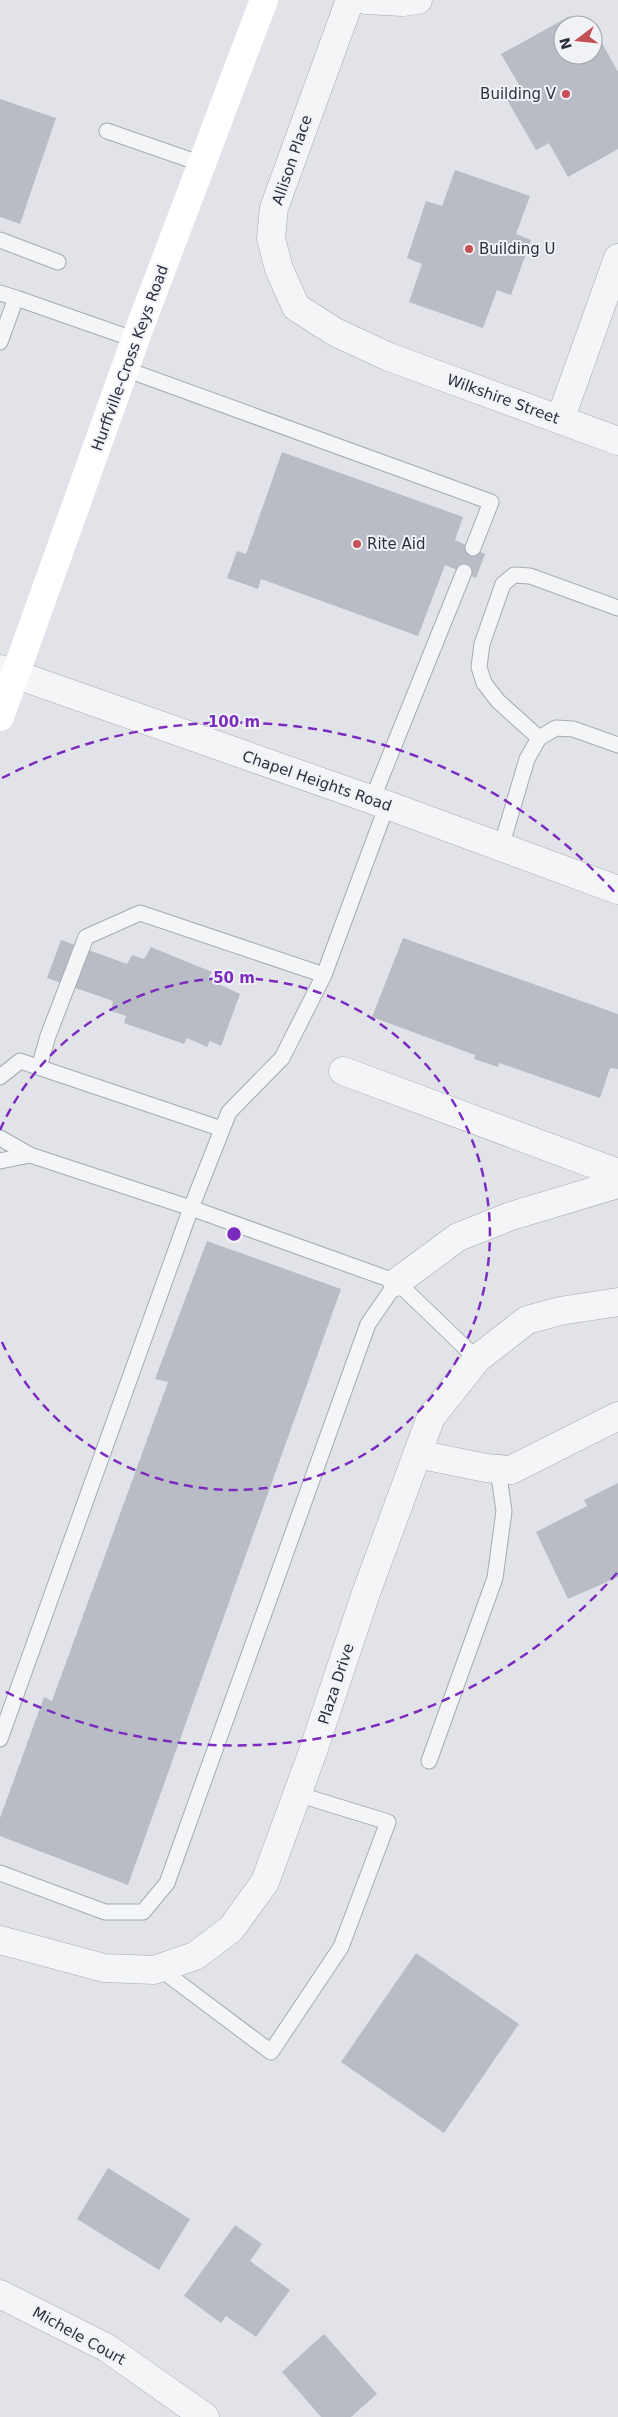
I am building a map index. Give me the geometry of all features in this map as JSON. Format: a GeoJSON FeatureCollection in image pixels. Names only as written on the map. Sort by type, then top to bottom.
{"type":"FeatureCollection","features":[{"type":"Feature","properties":{"kind":"main road","name":"Hurffville-Cross Keys Road"},"geometry":{"type":"LineString","coordinates":[[0,717],[7,672],[125,369],[264,0]]}},
{"type":"Feature","properties":{"kind":"street","name":"Allison Place"},"geometry":{"type":"LineString","coordinates":[[350,0],[274,208],[271,238],[279,269],[296,307],[335,332],[389,358]]}},
{"type":"Feature","properties":{"kind":"street"},"geometry":{"type":"LineString","coordinates":[[365,0],[403,2],[418,0]]}},
{"type":"Feature","properties":{"kind":"street"},"geometry":{"type":"LineString","coordinates":[[560,420],[618,258]]}},
{"type":"Feature","properties":{"kind":"street","name":"Wilkshire Street"},"geometry":{"type":"LineString","coordinates":[[389,358],[618,441]]}},
{"type":"Feature","properties":{"kind":"street","name":"Chapel Heights Road"},"geometry":{"type":"LineString","coordinates":[[7,672],[379,803],[618,890]]}},
{"type":"Feature","properties":{"kind":"street"},"geometry":{"type":"LineString","coordinates":[[343,1071],[618,1173]]}},
{"type":"Feature","properties":{"kind":"street"},"geometry":{"type":"LineString","coordinates":[[397,1282],[458,1237],[511,1216],[618,1184]]}},
{"type":"Feature","properties":{"kind":"street","name":"Plaza Drive"},"geometry":{"type":"LineString","coordinates":[[0,1940],[104,1968],[159,1968],[195,1956],[231,1929],[264,1882],[297,1794],[366,1593],[431,1417],[477,1359],[527,1320],[560,1311],[618,1302]]}},
{"type":"Feature","properties":{"kind":"street"},"geometry":{"type":"LineString","coordinates":[[417,1454],[511,1470],[618,1416]]}},
{"type":"Feature","properties":{"kind":"street","name":"Michele Court"},"geometry":{"type":"LineString","coordinates":[[0,2294],[107,2348],[205,2417]]}},
{"type":"Feature","properties":{"kind":"lane"},"geometry":{"type":"LineString","coordinates":[[107,130],[202,164]]}},
{"type":"Feature","properties":{"kind":"lane"},"geometry":{"type":"LineString","coordinates":[[0,240],[58,262]]}},
{"type":"Feature","properties":{"kind":"lane"},"geometry":{"type":"LineString","coordinates":[[0,292],[136,340]]}},
{"type":"Feature","properties":{"kind":"lane"},"geometry":{"type":"LineString","coordinates":[[0,342],[16,298]]}},
{"type":"Feature","properties":{"kind":"lane"},"geometry":{"type":"LineString","coordinates":[[125,369],[491,502],[473,548]]}},
{"type":"Feature","properties":{"kind":"lane"},"geometry":{"type":"LineString","coordinates":[[0,1739],[191,1208],[222,1129],[229,1112],[282,1058],[324,975],[413,698],[464,572]]}},
{"type":"Feature","properties":{"kind":"lane"},"geometry":{"type":"LineString","coordinates":[[539,738],[498,701],[484,683],[480,667],[482,644],[503,584],[514,576],[530,576],[618,608]]}},
{"type":"Feature","properties":{"kind":"lane"},"geometry":{"type":"LineString","coordinates":[[501,847],[527,760],[539,738],[556,728],[573,729],[618,745]]}},
{"type":"Feature","properties":{"kind":"lane"},"geometry":{"type":"LineString","coordinates":[[39,1067],[48,1036],[86,937],[140,913],[324,975]]}},
{"type":"Feature","properties":{"kind":"lane"},"geometry":{"type":"LineString","coordinates":[[0,1077],[20,1061],[222,1129]]}},
{"type":"Feature","properties":{"kind":"lane"},"geometry":{"type":"LineString","coordinates":[[0,1138],[30,1155],[191,1208],[397,1282],[477,1359]]}},
{"type":"Feature","properties":{"kind":"lane"},"geometry":{"type":"LineString","coordinates":[[0,1161],[30,1155]]}},
{"type":"Feature","properties":{"kind":"lane"},"geometry":{"type":"LineString","coordinates":[[0,1873],[105,1912],[143,1912],[167,1883],[368,1324],[397,1282]]}},
{"type":"Feature","properties":{"kind":"lane"},"geometry":{"type":"LineString","coordinates":[[429,1761],[495,1578],[504,1511],[498,1469]]}},
{"type":"Feature","properties":{"kind":"lane"},"geometry":{"type":"LineString","coordinates":[[159,1968],[272,2052],[341,1947],[388,1822],[297,1794]]}},
{"type":"Feature","properties":{"kind":"building","name":"Building V"},"geometry":{"type":"Polygon","coordinates":[[[553,25],[553,65],[603,65],[603,45],[618,72],[618,149],[568,177],[549,143],[536,150],[506,98],[522,90],[501,54],[553,25]]]}},
{"type":"Feature","properties":{"kind":"building"},"geometry":{"type":"Polygon","coordinates":[[[0,99],[56,118],[20,224],[0,217],[0,99]]]}},
{"type":"Feature","properties":{"kind":"building","name":"Building U"},"geometry":{"type":"Polygon","coordinates":[[[455,170],[530,196],[516,234],[531,240],[511,295],[497,290],[483,328],[409,302],[422,264],[407,258],[426,201],[442,206],[455,170]]]}},
{"type":"Feature","properties":{"kind":"building","name":"Rite Aid"},"geometry":{"type":"Polygon","coordinates":[[[282,452],[463,517],[455,540],[485,554],[476,578],[445,565],[418,636],[261,579],[258,589],[227,578],[237,551],[246,554],[282,452]]]}},
{"type":"Feature","properties":{"kind":"building"},"geometry":{"type":"Polygon","coordinates":[[[403,938],[618,1014],[618,1069],[610,1068],[600,1098],[499,1063],[498,1067],[474,1059],[475,1055],[372,1017],[403,938]]]}},
{"type":"Feature","properties":{"kind":"building"},"geometry":{"type":"Polygon","coordinates":[[[61,940],[127,964],[132,955],[144,959],[151,947],[212,972],[208,979],[240,994],[221,1046],[210,1041],[207,1047],[187,1038],[184,1044],[124,1023],[126,1016],[111,1011],[113,1001],[47,978],[61,940]]]}},
{"type":"Feature","properties":{"kind":"building"},"geometry":{"type":"Polygon","coordinates":[[[207,1241],[341,1289],[128,1885],[0,1836],[0,1818],[44,1697],[52,1701],[168,1382],[155,1379],[207,1241]]]}},
{"type":"Feature","properties":{"kind":"building"},"geometry":{"type":"Polygon","coordinates":[[[618,1483],[618,1577],[568,1599],[536,1532],[587,1506],[584,1500],[618,1483]]]}},
{"type":"Feature","properties":{"kind":"building"},"geometry":{"type":"Polygon","coordinates":[[[416,1953],[519,2024],[444,2133],[341,2062],[416,1953]]]}},
{"type":"Feature","properties":{"kind":"building"},"geometry":{"type":"Polygon","coordinates":[[[108,2168],[190,2219],[159,2270],[77,2219],[108,2168]]]}},
{"type":"Feature","properties":{"kind":"building"},"geometry":{"type":"Polygon","coordinates":[[[235,2225],[262,2244],[250,2261],[290,2290],[256,2337],[226,2316],[221,2323],[184,2296],[235,2225]]]}},
{"type":"Feature","properties":{"kind":"building"},"geometry":{"type":"Polygon","coordinates":[[[324,2334],[377,2394],[351,2417],[321,2417],[282,2372],[324,2334]]]}},
{"type":"Feature","properties":{"kind":"place","name":"Building V"},"geometry":{"type":"Point","coordinates":[566,94]}},
{"type":"Feature","properties":{"kind":"place","name":"Building U"},"geometry":{"type":"Point","coordinates":[469,249]}},
{"type":"Feature","properties":{"kind":"place","name":"Rite Aid"},"geometry":{"type":"Point","coordinates":[357,544]}}]}
